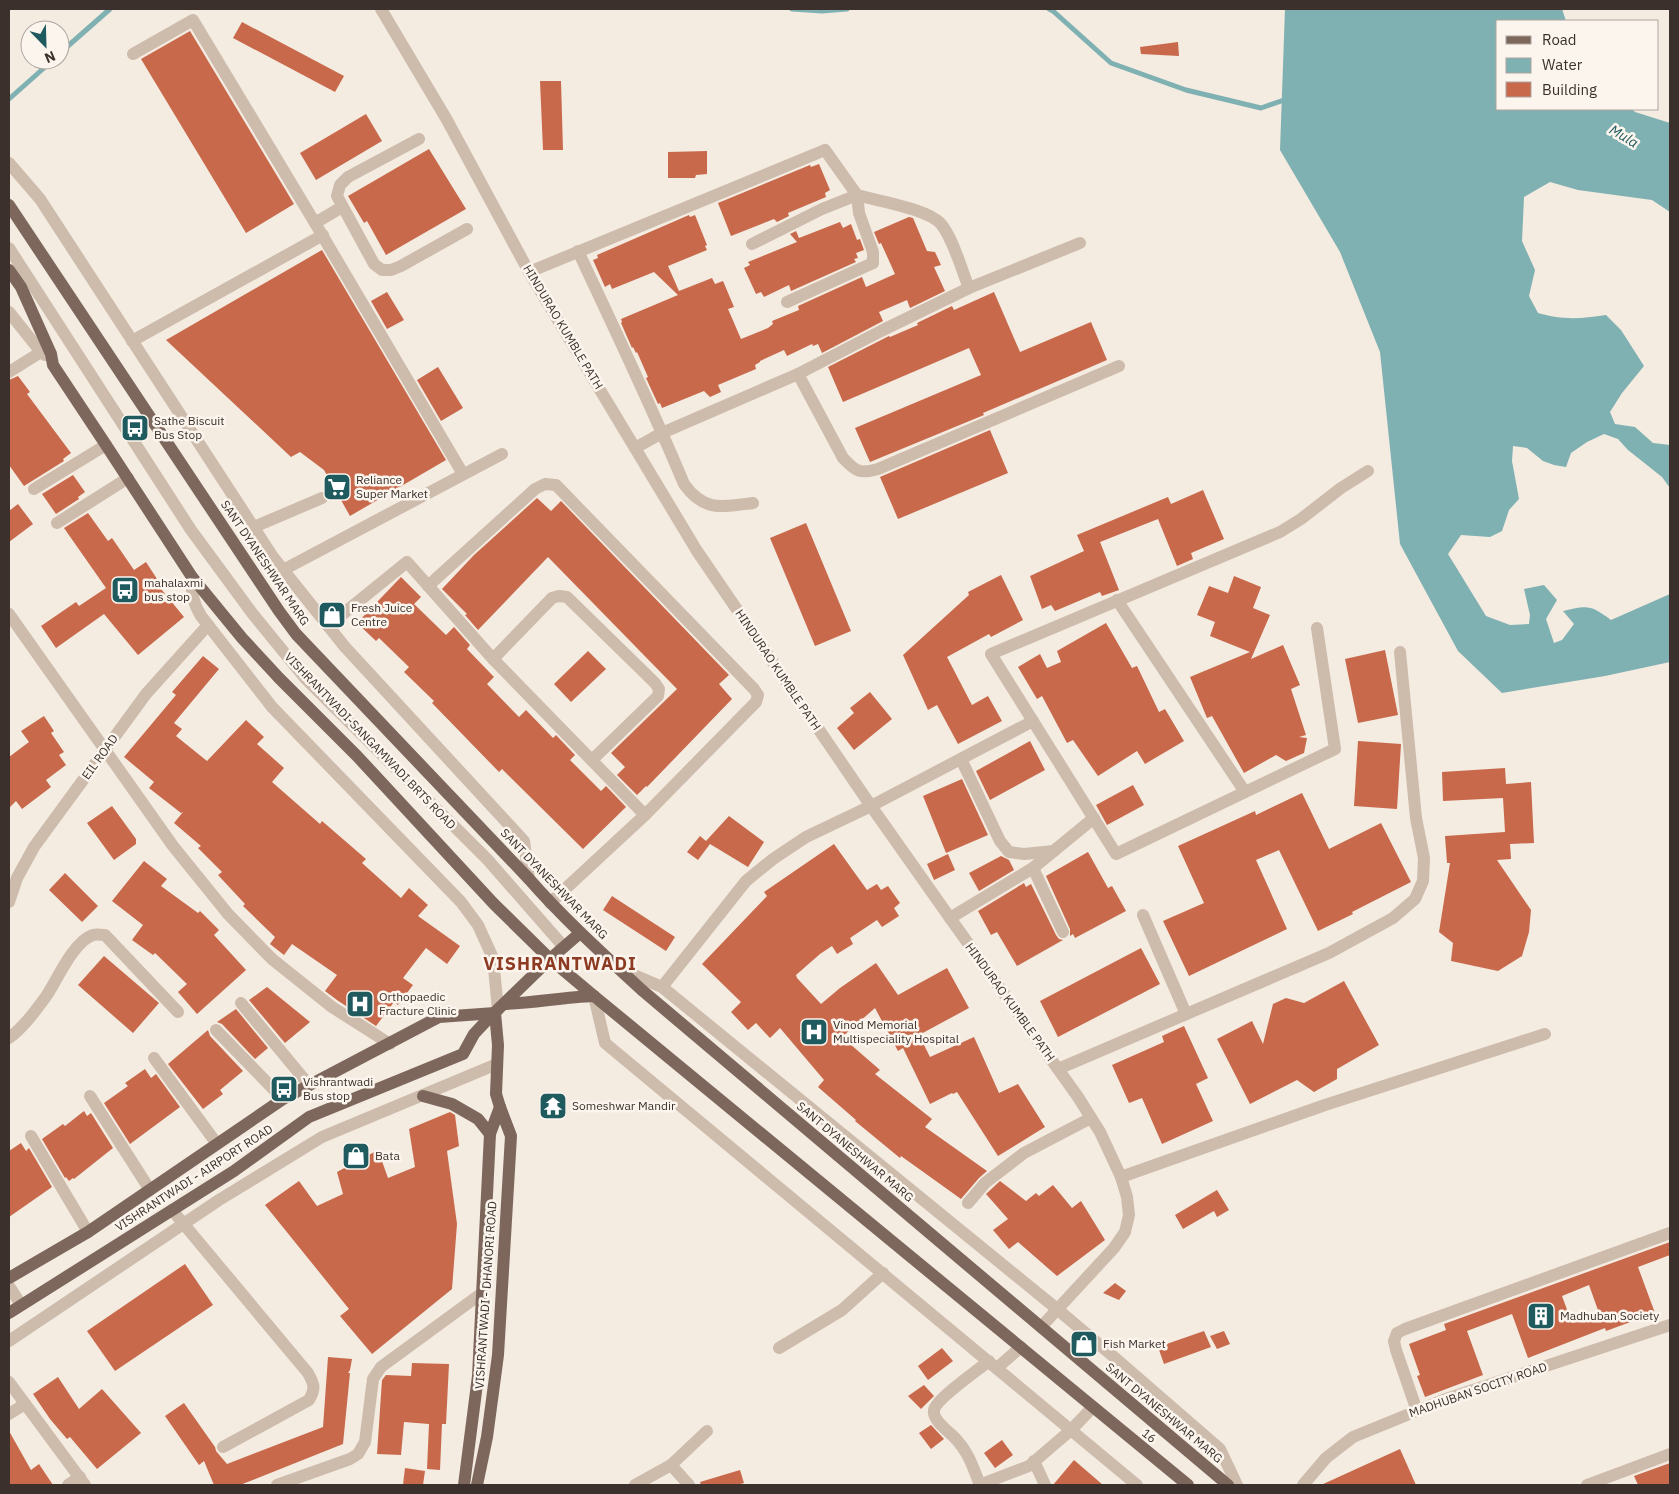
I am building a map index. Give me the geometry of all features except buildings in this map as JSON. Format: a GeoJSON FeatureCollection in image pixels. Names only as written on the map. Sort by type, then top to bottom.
{"type":"FeatureCollection","features":[{"type":"Feature","properties":{"kind":"main road","name":"SANT DYANESHWAR MARG"},"geometry":{"type":"LineString","coordinates":[[9,205],[296,634],[529,878],[550,903],[620,969],[1228,1485]]}},
{"type":"Feature","properties":{"kind":"main road"},"geometry":{"type":"LineString","coordinates":[[9,270],[21,287],[46,353],[53,366],[192,577],[262,660],[357,756],[494,904],[550,959],[594,996],[1093,1407]]}},
{"type":"Feature","properties":{"kind":"main road","name":"VISHRANTWADI - AIRPORT ROAD"},"geometry":{"type":"LineString","coordinates":[[9,1312],[234,1171],[309,1117],[463,1054],[474,1034],[550,959],[580,933]]}},
{"type":"Feature","properties":{"kind":"main road"},"geometry":{"type":"LineString","coordinates":[[499,1009],[574,996],[594,996]]}},
{"type":"Feature","properties":{"kind":"main road","name":"VISHRANTWADI - AIRPORT ROAD"},"geometry":{"type":"LineString","coordinates":[[9,1278],[88,1232],[283,1099],[439,1017],[499,1009]]}},
{"type":"Feature","properties":{"kind":"main road","name":"VISHRANTWADI - DHANORI ROAD"},"geometry":{"type":"LineString","coordinates":[[477,1485],[487,1437],[498,1355],[511,1136],[496,1094],[499,1009]]}},
{"type":"Feature","properties":{"kind":"main road"},"geometry":{"type":"LineString","coordinates":[[423,1096],[452,1104],[478,1119],[490,1134]]}},
{"type":"Feature","properties":{"kind":"main road","name":"VISHRANTWADI - DHANORI ROAD"},"geometry":{"type":"LineString","coordinates":[[464,1485],[478,1376],[490,1134],[500,1107]]}},
{"type":"Feature","properties":{"kind":"main road","name":"16"},"geometry":{"type":"LineString","coordinates":[[1093,1407],[1188,1485]]}},
{"type":"Feature","properties":{"kind":"street","name":"HINDURAO KUMBLE PATH"},"geometry":{"type":"LineString","coordinates":[[381,9],[447,120],[529,272],[697,551],[871,806],[1058,1069],[1100,1132],[1121,1177],[1127,1197],[1129,1215],[1125,1232],[1114,1248],[1041,1327]]}},
{"type":"Feature","properties":{"kind":"street"},"geometry":{"type":"LineString","coordinates":[[133,54],[193,20],[316,223],[463,474]]}},
{"type":"Feature","properties":{"kind":"street"},"geometry":{"type":"LineString","coordinates":[[419,139],[348,177],[340,185],[337,196],[342,206],[374,264],[382,270],[391,270],[401,266],[467,229]]}},
{"type":"Feature","properties":{"kind":"street"},"geometry":{"type":"LineString","coordinates":[[529,272],[825,150],[857,195],[859,213],[873,252],[873,263],[788,302]]}},
{"type":"Feature","properties":{"kind":"street"},"geometry":{"type":"LineString","coordinates":[[9,163],[40,199],[283,570],[345,647],[524,841],[529,878]]}},
{"type":"Feature","properties":{"kind":"street"},"geometry":{"type":"LineString","coordinates":[[752,244],[822,209],[857,195],[926,214],[940,223],[948,234],[969,288]]}},
{"type":"Feature","properties":{"kind":"street"},"geometry":{"type":"LineString","coordinates":[[316,223],[342,206]]}},
{"type":"Feature","properties":{"kind":"street"},"geometry":{"type":"LineString","coordinates":[[132,341],[323,235]]}},
{"type":"Feature","properties":{"kind":"street"},"geometry":{"type":"LineString","coordinates":[[635,448],[662,434],[798,374],[969,288],[1080,243]]}},
{"type":"Feature","properties":{"kind":"street","name":"VISHRANTWADI-SANGAMWADI BRTS ROAD"},"geometry":{"type":"LineString","coordinates":[[9,248],[191,530],[274,641],[305,678],[487,859],[564,947]]}},
{"type":"Feature","properties":{"kind":"street"},"geometry":{"type":"LineString","coordinates":[[578,251],[684,484],[693,496],[708,505],[726,506],[753,503]]}},
{"type":"Feature","properties":{"kind":"street"},"geometry":{"type":"LineString","coordinates":[[9,312],[46,353],[9,372]]}},
{"type":"Feature","properties":{"kind":"street"},"geometry":{"type":"LineString","coordinates":[[798,374],[844,458],[852,468],[864,473],[878,470],[1119,366]]}},
{"type":"Feature","properties":{"kind":"street"},"geometry":{"type":"LineString","coordinates":[[34,489],[106,444]]}},
{"type":"Feature","properties":{"kind":"street"},"geometry":{"type":"LineString","coordinates":[[283,570],[502,454]]}},
{"type":"Feature","properties":{"kind":"street"},"geometry":{"type":"LineString","coordinates":[[1317,628],[1335,749],[1116,854],[991,654],[1280,532],[1368,471]]}},
{"type":"Feature","properties":{"kind":"street"},"geometry":{"type":"LineString","coordinates":[[57,523],[128,478]]}},
{"type":"Feature","properties":{"kind":"street"},"geometry":{"type":"LineString","coordinates":[[428,586],[535,489],[545,484],[556,485],[758,695],[756,702],[645,815],[550,903]]}},
{"type":"Feature","properties":{"kind":"street"},"geometry":{"type":"LineString","coordinates":[[254,527],[322,498]]}},
{"type":"Feature","properties":{"kind":"street"},"geometry":{"type":"LineString","coordinates":[[328,626],[406,562],[494,659],[645,815]]}},
{"type":"Feature","properties":{"kind":"street"},"geometry":{"type":"LineString","coordinates":[[192,577],[191,593],[194,605],[272,707],[461,902],[478,924],[493,958],[499,1009]]}},
{"type":"Feature","properties":{"kind":"street"},"geometry":{"type":"LineString","coordinates":[[494,659],[552,598],[559,596],[567,597],[655,683],[660,689],[658,696],[592,759]]}},
{"type":"Feature","properties":{"kind":"street"},"geometry":{"type":"LineString","coordinates":[[1117,600],[1245,792]]}},
{"type":"Feature","properties":{"kind":"street"},"geometry":{"type":"LineString","coordinates":[[10,619],[173,846],[228,914],[272,959],[332,1007],[390,1044]]}},
{"type":"Feature","properties":{"kind":"street","name":"EIL ROAD"},"geometry":{"type":"LineString","coordinates":[[9,902],[17,878],[34,848],[146,694],[208,625]]}},
{"type":"Feature","properties":{"kind":"street"},"geometry":{"type":"LineString","coordinates":[[1058,1069],[1329,953],[1392,918],[1415,899],[1423,881],[1424,858],[1416,818],[1400,652]]}},
{"type":"Feature","properties":{"kind":"street"},"geometry":{"type":"LineString","coordinates":[[662,987],[746,881],[773,859],[806,837],[871,806],[1033,721]]}},
{"type":"Feature","properties":{"kind":"street"},"geometry":{"type":"LineString","coordinates":[[961,759],[1000,841],[1009,852],[1024,854],[1054,850]]}},
{"type":"Feature","properties":{"kind":"street"},"geometry":{"type":"LineString","coordinates":[[950,918],[1033,868],[1094,818]]}},
{"type":"Feature","properties":{"kind":"street"},"geometry":{"type":"LineString","coordinates":[[1033,868],[1063,932]]}},
{"type":"Feature","properties":{"kind":"street"},"geometry":{"type":"LineString","coordinates":[[1143,916],[1186,1014]]}},
{"type":"Feature","properties":{"kind":"street"},"geometry":{"type":"LineString","coordinates":[[9,1038],[37,1008],[72,954],[82,942],[94,934],[105,936],[178,1012]]}},
{"type":"Feature","properties":{"kind":"street"},"geometry":{"type":"LineString","coordinates":[[620,969],[662,987],[1057,1308],[1220,1449],[1237,1485]]}},
{"type":"Feature","properties":{"kind":"street"},"geometry":{"type":"LineString","coordinates":[[594,996],[605,1043],[1137,1485]]}},
{"type":"Feature","properties":{"kind":"street"},"geometry":{"type":"LineString","coordinates":[[242,1003],[309,1085]]}},
{"type":"Feature","properties":{"kind":"street"},"geometry":{"type":"LineString","coordinates":[[216,1030],[283,1099]]}},
{"type":"Feature","properties":{"kind":"street"},"geometry":{"type":"LineString","coordinates":[[1121,1177],[1325,1106],[1545,1034]]}},
{"type":"Feature","properties":{"kind":"street"},"geometry":{"type":"LineString","coordinates":[[154,1058],[217,1144]]}},
{"type":"Feature","properties":{"kind":"street"},"geometry":{"type":"LineString","coordinates":[[9,1341],[219,1200],[322,1137],[497,1064]]}},
{"type":"Feature","properties":{"kind":"street"},"geometry":{"type":"LineString","coordinates":[[90,1096],[150,1190]]}},
{"type":"Feature","properties":{"kind":"street"},"geometry":{"type":"LineString","coordinates":[[968,1202],[985,1183],[1024,1154],[1091,1118]]}},
{"type":"Feature","properties":{"kind":"street"},"geometry":{"type":"LineString","coordinates":[[31,1136],[88,1232]]}},
{"type":"Feature","properties":{"kind":"street"},"geometry":{"type":"LineString","coordinates":[[172,1210],[308,1373],[314,1383],[314,1392],[309,1400],[223,1447]]}},
{"type":"Feature","properties":{"kind":"street"},"geometry":{"type":"LineString","coordinates":[[1417,1411],[1396,1350],[1394,1341],[1397,1333],[1670,1233]]}},
{"type":"Feature","properties":{"kind":"street"},"geometry":{"type":"LineString","coordinates":[[779,1348],[842,1310],[883,1273]]}},
{"type":"Feature","properties":{"kind":"street"},"geometry":{"type":"LineString","coordinates":[[9,1286],[21,1305]]}},
{"type":"Feature","properties":{"kind":"street"},"geometry":{"type":"LineString","coordinates":[[277,1485],[350,1459],[358,1454],[365,1442],[373,1379],[381,1367],[482,1293]]}},
{"type":"Feature","properties":{"kind":"street","name":"MADHUBAN SOCITY ROAD"},"geometry":{"type":"LineString","coordinates":[[1303,1485],[1326,1458],[1353,1437],[1446,1399],[1670,1324]]}},
{"type":"Feature","properties":{"kind":"street"},"geometry":{"type":"LineString","coordinates":[[1020,1347],[940,1400],[934,1410],[935,1417],[962,1445],[970,1458],[979,1485],[994,1482],[1028,1466],[1071,1430],[1093,1407]]}},
{"type":"Feature","properties":{"kind":"street"},"geometry":{"type":"LineString","coordinates":[[9,1382],[83,1481],[68,1485]]}},
{"type":"Feature","properties":{"kind":"street"},"geometry":{"type":"LineString","coordinates":[[9,1414],[25,1404]]}},
{"type":"Feature","properties":{"kind":"street"},"geometry":{"type":"LineString","coordinates":[[635,1485],[671,1465],[707,1431]]}},
{"type":"Feature","properties":{"kind":"street"},"geometry":{"type":"LineString","coordinates":[[1587,1485],[1670,1454]]}},
{"type":"Feature","properties":{"kind":"street"},"geometry":{"type":"LineString","coordinates":[[1034,1461],[1045,1485]]}},
{"type":"Feature","properties":{"kind":"street"},"geometry":{"type":"LineString","coordinates":[[671,1465],[689,1485]]}},
{"type":"Feature","properties":{"kind":"water","name":"Mula"},"geometry":{"type":"Polygon","coordinates":[[[1285,9],[1562,9],[1566,20],[1496,20],[1496,110],[1633,110],[1670,123],[1670,212],[1652,200],[1578,190],[1550,182],[1524,197],[1522,241],[1535,270],[1529,296],[1538,313],[1571,318],[1606,315],[1621,330],[1644,366],[1622,393],[1610,412],[1615,424],[1635,427],[1653,443],[1670,445],[1670,488],[1662,477],[1628,450],[1618,439],[1604,434],[1587,442],[1571,453],[1566,467],[1543,461],[1527,448],[1513,446],[1512,461],[1519,499],[1509,510],[1502,531],[1490,537],[1461,535],[1448,554],[1486,616],[1510,625],[1529,624],[1530,615],[1524,589],[1544,585],[1557,600],[1546,619],[1554,643],[1562,640],[1574,624],[1563,611],[1584,607],[1599,611],[1611,620],[1670,594],[1670,662],[1605,676],[1502,693],[1458,651],[1400,544],[1380,352],[1340,252],[1280,150],[1285,9]]]}},
{"type":"Feature","properties":{"kind":"waterway"},"geometry":{"type":"LineString","coordinates":[[70,44],[110,9]]}},
{"type":"Feature","properties":{"kind":"waterway"},"geometry":{"type":"LineString","coordinates":[[792,9],[822,11],[847,9]]}},
{"type":"Feature","properties":{"kind":"waterway"},"geometry":{"type":"LineString","coordinates":[[1049,9],[1111,63],[1186,90],[1261,108],[1287,99]]}},
{"type":"Feature","properties":{"kind":"waterway"},"geometry":{"type":"LineString","coordinates":[[9,99],[42,70]]}},
{"type":"Feature","properties":{"kind":"place","name":"Sathe Biscuit Bus Stop"},"geometry":{"type":"Point","coordinates":[135,428]}},
{"type":"Feature","properties":{"kind":"place","name":"Reliance Super Market"},"geometry":{"type":"Point","coordinates":[337,487]}},
{"type":"Feature","properties":{"kind":"place","name":"mahalaxmi bus stop"},"geometry":{"type":"Point","coordinates":[125,590]}},
{"type":"Feature","properties":{"kind":"place","name":"Fresh Juice Centre"},"geometry":{"type":"Point","coordinates":[332,615]}},
{"type":"Feature","properties":{"kind":"place","name":"Orthopaedic Fracture Clinic"},"geometry":{"type":"Point","coordinates":[360,1004]}},
{"type":"Feature","properties":{"kind":"place","name":"Vinod Memorial Multispeciality Hospital"},"geometry":{"type":"Point","coordinates":[814,1032]}},
{"type":"Feature","properties":{"kind":"place","name":"Vishrantwadi Bus stop"},"geometry":{"type":"Point","coordinates":[284,1089]}},
{"type":"Feature","properties":{"kind":"place","name":"Someshwar Mandir"},"geometry":{"type":"Point","coordinates":[553,1106]}},
{"type":"Feature","properties":{"kind":"place","name":"Bata"},"geometry":{"type":"Point","coordinates":[356,1156]}},
{"type":"Feature","properties":{"kind":"place","name":"Madhuban Society"},"geometry":{"type":"Point","coordinates":[1541,1316]}},
{"type":"Feature","properties":{"kind":"place","name":"Fish Market"},"geometry":{"type":"Point","coordinates":[1084,1344]}},
{"type":"Feature","properties":{"kind":"district","name":"VISHRANTWADI"},"geometry":{"type":"Point","coordinates":[560,964]}}]}
